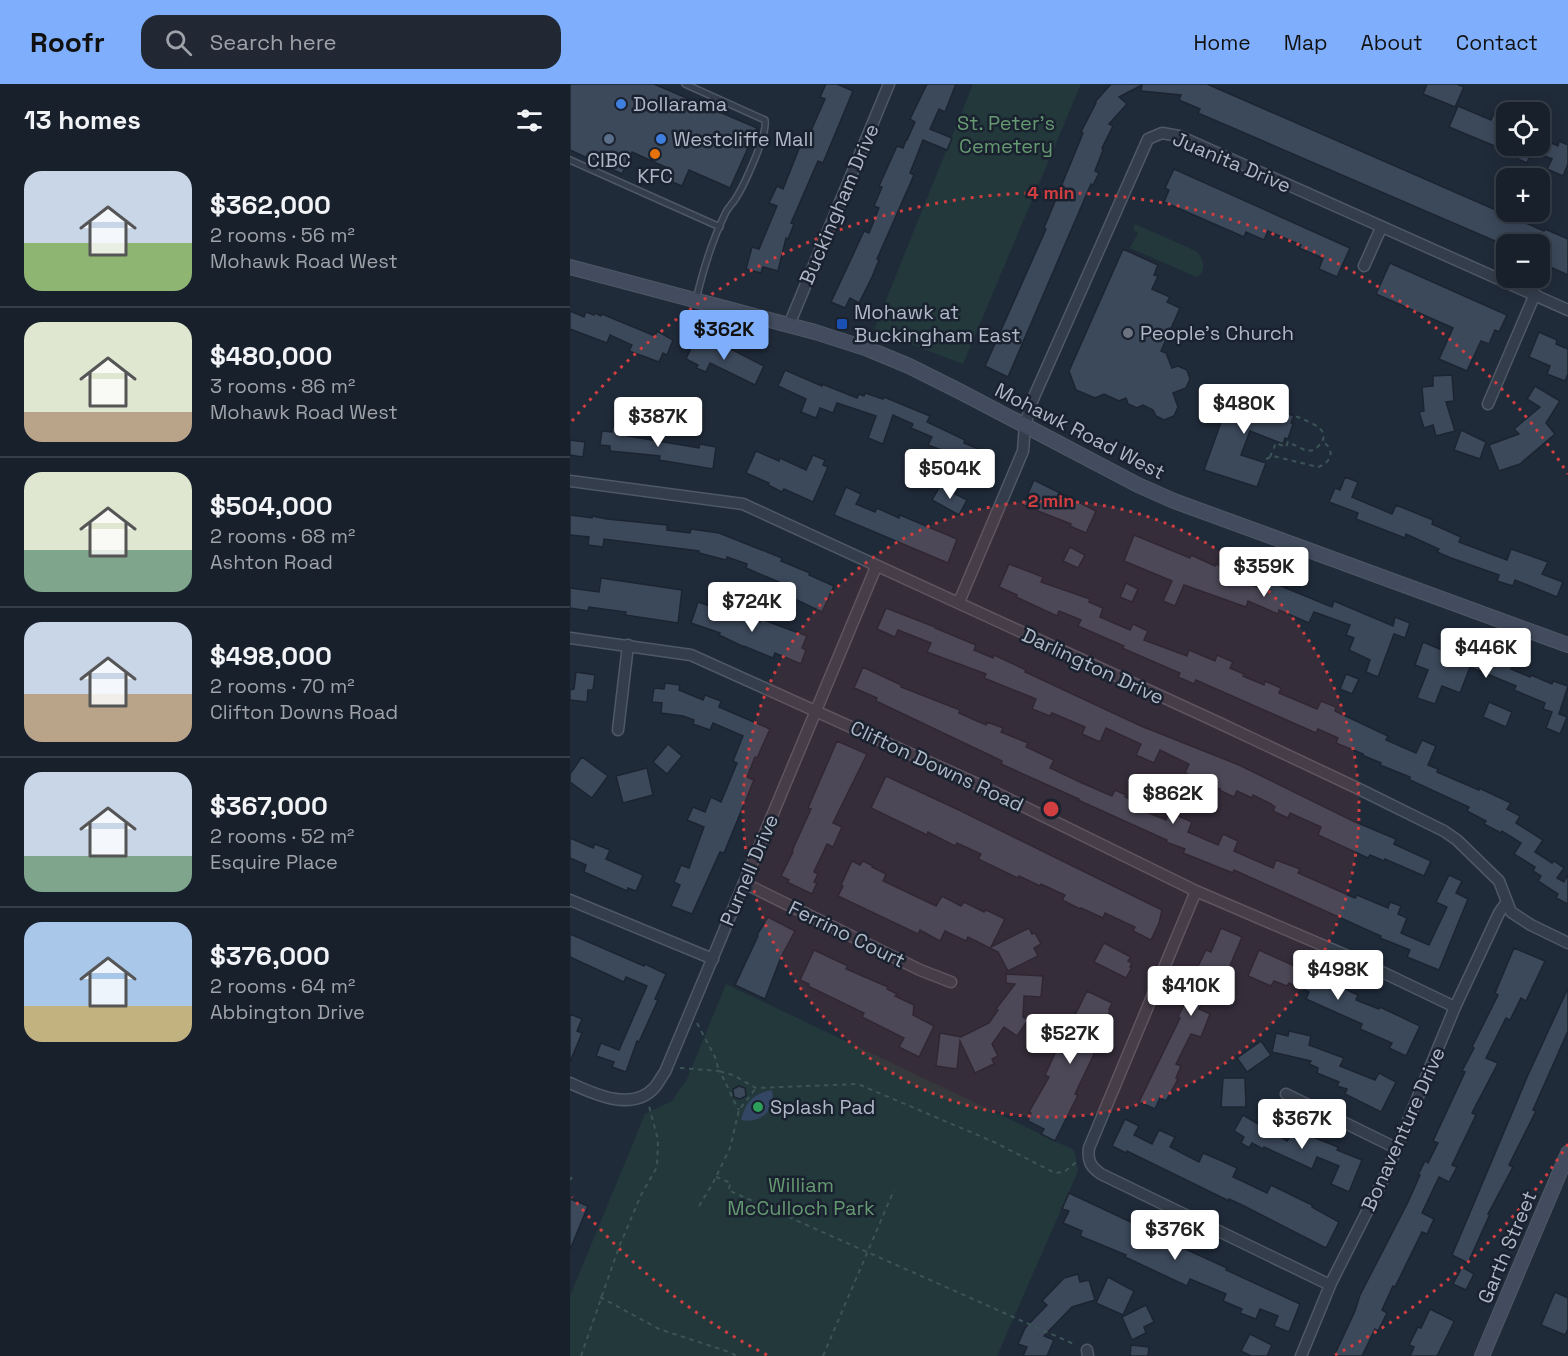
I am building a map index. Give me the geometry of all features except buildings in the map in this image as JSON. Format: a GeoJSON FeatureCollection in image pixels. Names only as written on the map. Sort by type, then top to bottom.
{"type":"FeatureCollection","features":[{"type":"Feature","properties":{"kind":"main road","name":"Mohawk Road West"},"geometry":{"type":"LineString","coordinates":[[570,267],[789,325],[847,342],[900,362],[1138,485],[1174,501],[1568,645]]}},
{"type":"Feature","properties":{"kind":"main road","name":"Garth Street"},"geometry":{"type":"LineString","coordinates":[[1482,1356],[1568,1153]]}},
{"type":"Feature","properties":{"kind":"street","name":"Buckingham Drive"},"geometry":{"type":"LineString","coordinates":[[789,325],[889,84]]}},
{"type":"Feature","properties":{"kind":"street","name":"Juanita Drive"},"geometry":{"type":"LineString","coordinates":[[959,602],[1023,451],[1025,425],[1037,390],[1148,139],[1162,133],[1179,136],[1568,310]]}},
{"type":"Feature","properties":{"kind":"street"},"geometry":{"type":"LineString","coordinates":[[1365,266],[1382,228]]}},
{"type":"Feature","properties":{"kind":"street"},"geometry":{"type":"LineString","coordinates":[[1488,404],[1535,294]]}},
{"type":"Feature","properties":{"kind":"street","name":"Darlington Drive"},"geometry":{"type":"LineString","coordinates":[[570,481],[743,504],[876,567],[959,602],[1054,649],[1347,783],[1435,826],[1456,840],[1499,881],[1511,912],[1520,919],[1568,943]]}},
{"type":"Feature","properties":{"kind":"street","name":"Purnell Drive"},"geometry":{"type":"LineString","coordinates":[[643,1096],[654,1088],[668,1065],[876,567]]}},
{"type":"Feature","properties":{"kind":"street","name":"Clifton Downs Road"},"geometry":{"type":"LineString","coordinates":[[570,638],[691,655],[984,787],[1196,891],[1357,960],[1455,1007]]}},
{"type":"Feature","properties":{"kind":"street"},"geometry":{"type":"LineString","coordinates":[[618,730],[628,645]]}},
{"type":"Feature","properties":{"kind":"street","name":"Ferrino Court"},"geometry":{"type":"LineString","coordinates":[[744,883],[920,970],[951,982]]}},
{"type":"Feature","properties":{"kind":"street"},"geometry":{"type":"LineString","coordinates":[[1196,891],[1089,1148],[1088,1157],[1092,1168],[1101,1174],[1330,1285]]}},
{"type":"Feature","properties":{"kind":"street"},"geometry":{"type":"LineString","coordinates":[[570,900],[713,959]]}},
{"type":"Feature","properties":{"kind":"street","name":"Bonaventure Drive"},"geometry":{"type":"LineString","coordinates":[[1301,1356],[1330,1285],[1386,1174],[1455,1007],[1499,913],[1506,903]]}},
{"type":"Feature","properties":{"kind":"street"},"geometry":{"type":"LineString","coordinates":[[570,1083],[614,1100],[643,1096]]}},
{"type":"Feature","properties":{"kind":"street"},"geometry":{"type":"LineString","coordinates":[[1286,1094],[1396,1148]]}},
{"type":"Feature","properties":{"kind":"lane"},"geometry":{"type":"LineString","coordinates":[[685,84],[765,120],[766,124],[762,140],[740,189],[727,210],[704,266],[696,300]]}},
{"type":"Feature","properties":{"kind":"lane"},"geometry":{"type":"LineString","coordinates":[[570,160],[720,227]]}},
{"type":"Feature","properties":{"kind":"path"},"geometry":{"type":"LineString","coordinates":[[1270,457],[1276,443],[1286,447],[1288,442],[1307,451],[1314,450],[1323,442],[1324,436],[1318,426],[1295,416]]}},
{"type":"Feature","properties":{"kind":"path"},"geometry":{"type":"LineString","coordinates":[[1266,459],[1270,457],[1318,467],[1324,466],[1331,456],[1328,445],[1323,442]]}},
{"type":"Feature","properties":{"kind":"path"},"geometry":{"type":"LineString","coordinates":[[689,1015],[699,1025],[739,1110]]}},
{"type":"Feature","properties":{"kind":"path"},"geometry":{"type":"LineString","coordinates":[[668,1065],[719,1071],[733,1075],[756,1088],[858,1084],[994,1142],[1055,1173],[1064,1172],[1076,1161],[1088,1157]]}},
{"type":"Feature","properties":{"kind":"path"},"geometry":{"type":"LineString","coordinates":[[699,1206],[730,1149],[739,1110],[756,1088]]}},
{"type":"Feature","properties":{"kind":"path"},"geometry":{"type":"LineString","coordinates":[[581,1356],[600,1297],[641,1196],[657,1167],[658,1140],[648,1104],[643,1096]]}},
{"type":"Feature","properties":{"kind":"path"},"geometry":{"type":"LineString","coordinates":[[716,1177],[731,1183],[728,1190],[1088,1353]]}},
{"type":"Feature","properties":{"kind":"path"},"geometry":{"type":"LineString","coordinates":[[823,1356],[894,1190]]}},
{"type":"Feature","properties":{"kind":"path"},"geometry":{"type":"LineString","coordinates":[[600,1297],[659,1329],[737,1356]]}},
{"type":"Feature","properties":{"kind":"green space","name":"St. Peter's Cemetery"},"geometry":{"type":"Polygon","coordinates":[[[973,84],[1081,84],[963,364],[874,330],[973,84]]]}},
{"type":"Feature","properties":{"kind":"green space"},"geometry":{"type":"Polygon","coordinates":[[[1135,224],[1196,251],[1203,264],[1201,274],[1198,277],[1192,275],[1130,248],[1138,233],[1133,229],[1135,224]]]}},
{"type":"Feature","properties":{"kind":"green space","name":"William McCulloch Park"},"geometry":{"type":"Polygon","coordinates":[[[726,984],[1074,1150],[1078,1171],[997,1356],[570,1356],[570,1296],[645,1114],[672,1101],[687,1079],[726,984]]]}},
{"type":"Feature","properties":{"kind":"water","name":"Splash Pad"},"geometry":{"type":"Polygon","coordinates":[[[772,1090],[772,1104],[761,1118],[741,1120],[751,1099],[760,1093],[772,1090]]]}},
{"type":"Feature","properties":{"kind":"place","name":"Dollarama"},"geometry":{"type":"Point","coordinates":[621,104]}},
{"type":"Feature","properties":{"kind":"place","name":"CIBC"},"geometry":{"type":"Point","coordinates":[609,139]}},
{"type":"Feature","properties":{"kind":"place","name":"Westcliffe Mall"},"geometry":{"type":"Point","coordinates":[661,139]}},
{"type":"Feature","properties":{"kind":"place","name":"KFC"},"geometry":{"type":"Point","coordinates":[655,154]}},
{"type":"Feature","properties":{"kind":"place","name":"Mohawk at Buckingham East"},"geometry":{"type":"Point","coordinates":[842,324]}},
{"type":"Feature","properties":{"kind":"place","name":"People's Church"},"geometry":{"type":"Point","coordinates":[1128,333]}},
{"type":"Feature","properties":{"kind":"place","name":"Splash Pad"},"geometry":{"type":"Point","coordinates":[758,1107]}}]}
